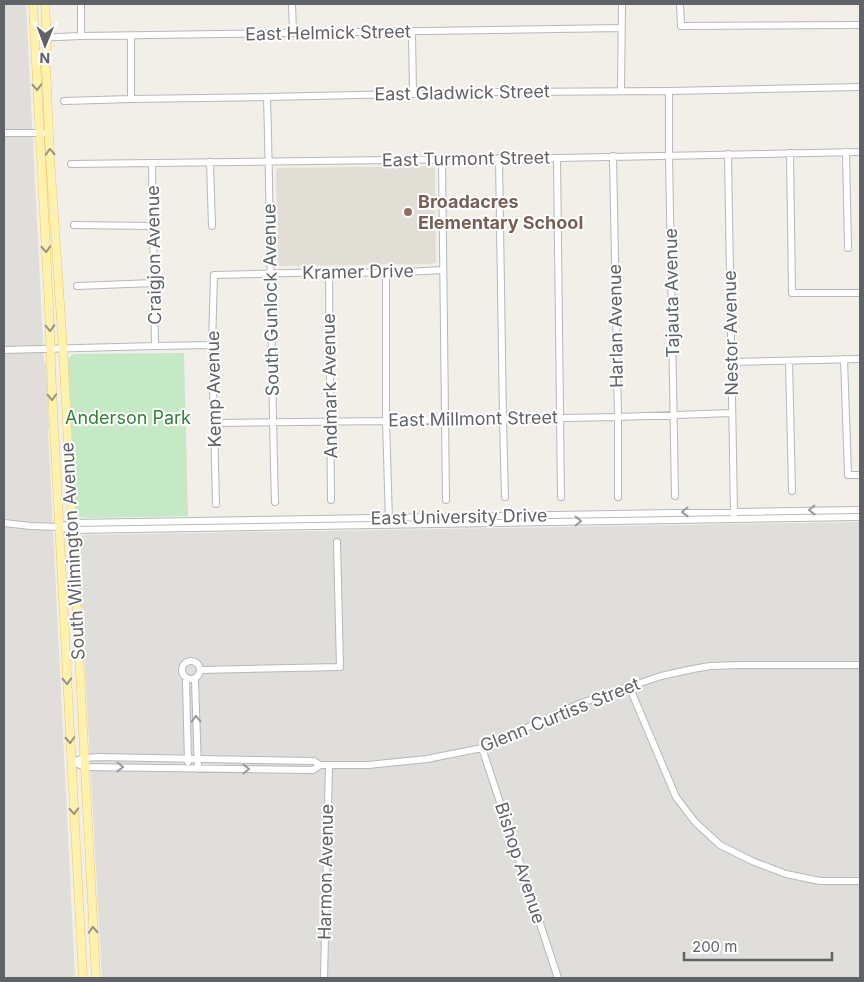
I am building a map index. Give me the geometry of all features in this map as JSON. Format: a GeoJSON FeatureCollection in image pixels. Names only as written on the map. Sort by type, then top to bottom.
{"type":"FeatureCollection","features":[{"type":"Feature","properties":{"kind":"main road","name":"South Wilmington Avenue"},"geometry":{"type":"LineString","coordinates":[[33,4],[83,978]]}},
{"type":"Feature","properties":{"kind":"main road","name":"South Wilmington Avenue"},"geometry":{"type":"LineString","coordinates":[[45,4],[49,133],[63,348],[96,978]]}},
{"type":"Feature","properties":{"kind":"street"},"geometry":{"type":"LineString","coordinates":[[80,4],[81,36]]}},
{"type":"Feature","properties":{"kind":"street"},"geometry":{"type":"LineString","coordinates":[[292,4],[292,33]]}},
{"type":"Feature","properties":{"kind":"street"},"geometry":{"type":"LineString","coordinates":[[620,90],[622,4]]}},
{"type":"Feature","properties":{"kind":"street"},"geometry":{"type":"LineString","coordinates":[[680,4],[681,26],[860,25]]}},
{"type":"Feature","properties":{"kind":"street","name":"East Helmick Street"},"geometry":{"type":"LineString","coordinates":[[35,38],[621,28]]}},
{"type":"Feature","properties":{"kind":"street"},"geometry":{"type":"LineString","coordinates":[[412,32],[413,94]]}},
{"type":"Feature","properties":{"kind":"street"},"geometry":{"type":"LineString","coordinates":[[131,36],[131,99]]}},
{"type":"Feature","properties":{"kind":"street","name":"East Gladwick Street"},"geometry":{"type":"LineString","coordinates":[[64,101],[860,87]]}},
{"type":"Feature","properties":{"kind":"street","name":"Tajauta Avenue"},"geometry":{"type":"LineString","coordinates":[[669,91],[675,496]]}},
{"type":"Feature","properties":{"kind":"street","name":"South Gunlock Avenue"},"geometry":{"type":"LineString","coordinates":[[267,97],[275,502]]}},
{"type":"Feature","properties":{"kind":"street"},"geometry":{"type":"LineString","coordinates":[[4,133],[49,133]]}},
{"type":"Feature","properties":{"kind":"street"},"geometry":{"type":"LineString","coordinates":[[846,152],[848,248]]}},
{"type":"Feature","properties":{"kind":"street","name":"East Turmont Street"},"geometry":{"type":"LineString","coordinates":[[71,164],[860,152]]}},
{"type":"Feature","properties":{"kind":"street"},"geometry":{"type":"LineString","coordinates":[[790,153],[792,293],[860,293]]}},
{"type":"Feature","properties":{"kind":"street","name":"Nestor Avenue"},"geometry":{"type":"LineString","coordinates":[[728,154],[734,519]]}},
{"type":"Feature","properties":{"kind":"street","name":"Harlan Avenue"},"geometry":{"type":"LineString","coordinates":[[613,156],[618,497]]}},
{"type":"Feature","properties":{"kind":"street"},"geometry":{"type":"LineString","coordinates":[[442,158],[446,500]]}},
{"type":"Feature","properties":{"kind":"street"},"geometry":{"type":"LineString","coordinates":[[499,158],[502,419],[505,497]]}},
{"type":"Feature","properties":{"kind":"street"},"geometry":{"type":"LineString","coordinates":[[557,158],[560,497]]}},
{"type":"Feature","properties":{"kind":"street"},"geometry":{"type":"LineString","coordinates":[[210,162],[212,226]]}},
{"type":"Feature","properties":{"kind":"street","name":"Craigjon Avenue"},"geometry":{"type":"LineString","coordinates":[[152,164],[155,346]]}},
{"type":"Feature","properties":{"kind":"street"},"geometry":{"type":"LineString","coordinates":[[74,225],[153,226]]}},
{"type":"Feature","properties":{"kind":"street","name":"Kramer Drive"},"geometry":{"type":"LineString","coordinates":[[214,275],[329,272],[386,273],[443,270]]}},
{"type":"Feature","properties":{"kind":"street","name":"Andmark Avenue"},"geometry":{"type":"LineString","coordinates":[[329,272],[331,500]]}},
{"type":"Feature","properties":{"kind":"street"},"geometry":{"type":"LineString","coordinates":[[386,273],[386,421],[389,521]]}},
{"type":"Feature","properties":{"kind":"street","name":"Kemp Avenue"},"geometry":{"type":"LineString","coordinates":[[214,275],[212,345],[216,504]]}},
{"type":"Feature","properties":{"kind":"street"},"geometry":{"type":"LineString","coordinates":[[77,286],[154,283]]}},
{"type":"Feature","properties":{"kind":"street"},"geometry":{"type":"LineString","coordinates":[[4,350],[212,345]]}},
{"type":"Feature","properties":{"kind":"street"},"geometry":{"type":"LineString","coordinates":[[844,359],[848,475],[860,475]]}},
{"type":"Feature","properties":{"kind":"street"},"geometry":{"type":"LineString","coordinates":[[732,362],[860,359]]}},
{"type":"Feature","properties":{"kind":"street"},"geometry":{"type":"LineString","coordinates":[[789,361],[792,492]]}},
{"type":"Feature","properties":{"kind":"street","name":"East Millmont Street"},"geometry":{"type":"LineString","coordinates":[[214,423],[618,417],[732,413]]}},
{"type":"Feature","properties":{"kind":"street","name":"East University Drive"},"geometry":{"type":"LineString","coordinates":[[4,523],[72,527],[389,521],[734,511],[860,510]]}},
{"type":"Feature","properties":{"kind":"street","name":"East University Drive"},"geometry":{"type":"LineString","coordinates":[[389,521],[860,517]]}},
{"type":"Feature","properties":{"kind":"street"},"geometry":{"type":"LineString","coordinates":[[200,670],[340,667],[337,542]]}},
{"type":"Feature","properties":{"kind":"street"},"geometry":{"type":"LineString","coordinates":[[188,768],[186,682],[191,678],[199,674],[200,670],[198,664],[188,661],[182,670],[183,673],[191,678],[195,681],[198,768]]}},
{"type":"Feature","properties":{"kind":"street","name":"Glenn Curtiss Street"},"geometry":{"type":"LineString","coordinates":[[72,762],[84,758],[198,759],[314,761],[320,765],[368,766],[427,759],[482,748],[581,703],[661,676],[710,666],[788,664],[860,666]]}},
{"type":"Feature","properties":{"kind":"street"},"geometry":{"type":"LineString","coordinates":[[629,686],[676,797],[695,822],[720,845],[752,861],[786,874],[820,881],[860,881]]}},
{"type":"Feature","properties":{"kind":"street","name":"Bishop Avenue"},"geometry":{"type":"LineString","coordinates":[[482,748],[558,978]]}},
{"type":"Feature","properties":{"kind":"street","name":"Glenn Curtiss Street"},"geometry":{"type":"LineString","coordinates":[[72,762],[85,767],[314,770],[320,765]]}},
{"type":"Feature","properties":{"kind":"street","name":"Harmon Avenue"},"geometry":{"type":"LineString","coordinates":[[324,978],[329,765]]}},
{"type":"Feature","properties":{"kind":"shaded area"},"geometry":{"type":"Polygon","coordinates":[[[4,4],[26,4],[44,361],[46,364],[75,978],[4,978],[4,4]]]}},
{"type":"Feature","properties":{"kind":"shaded area"},"geometry":{"type":"Polygon","coordinates":[[[432,166],[435,168],[436,262],[432,264],[278,265],[276,171],[278,168],[432,166]]]}},
{"type":"Feature","properties":{"kind":"shaded area"},"geometry":{"type":"Polygon","coordinates":[[[860,522],[860,978],[102,978],[78,540],[82,535],[860,522]]]}},
{"type":"Feature","properties":{"kind":"green space","name":"Anderson Park"},"geometry":{"type":"Polygon","coordinates":[[[184,353],[188,516],[83,518],[78,516],[76,513],[68,359],[74,354],[184,353]]]}},
{"type":"Feature","properties":{"kind":"place","name":"Broadacres Elementary School"},"geometry":{"type":"Point","coordinates":[408,212]}}]}
